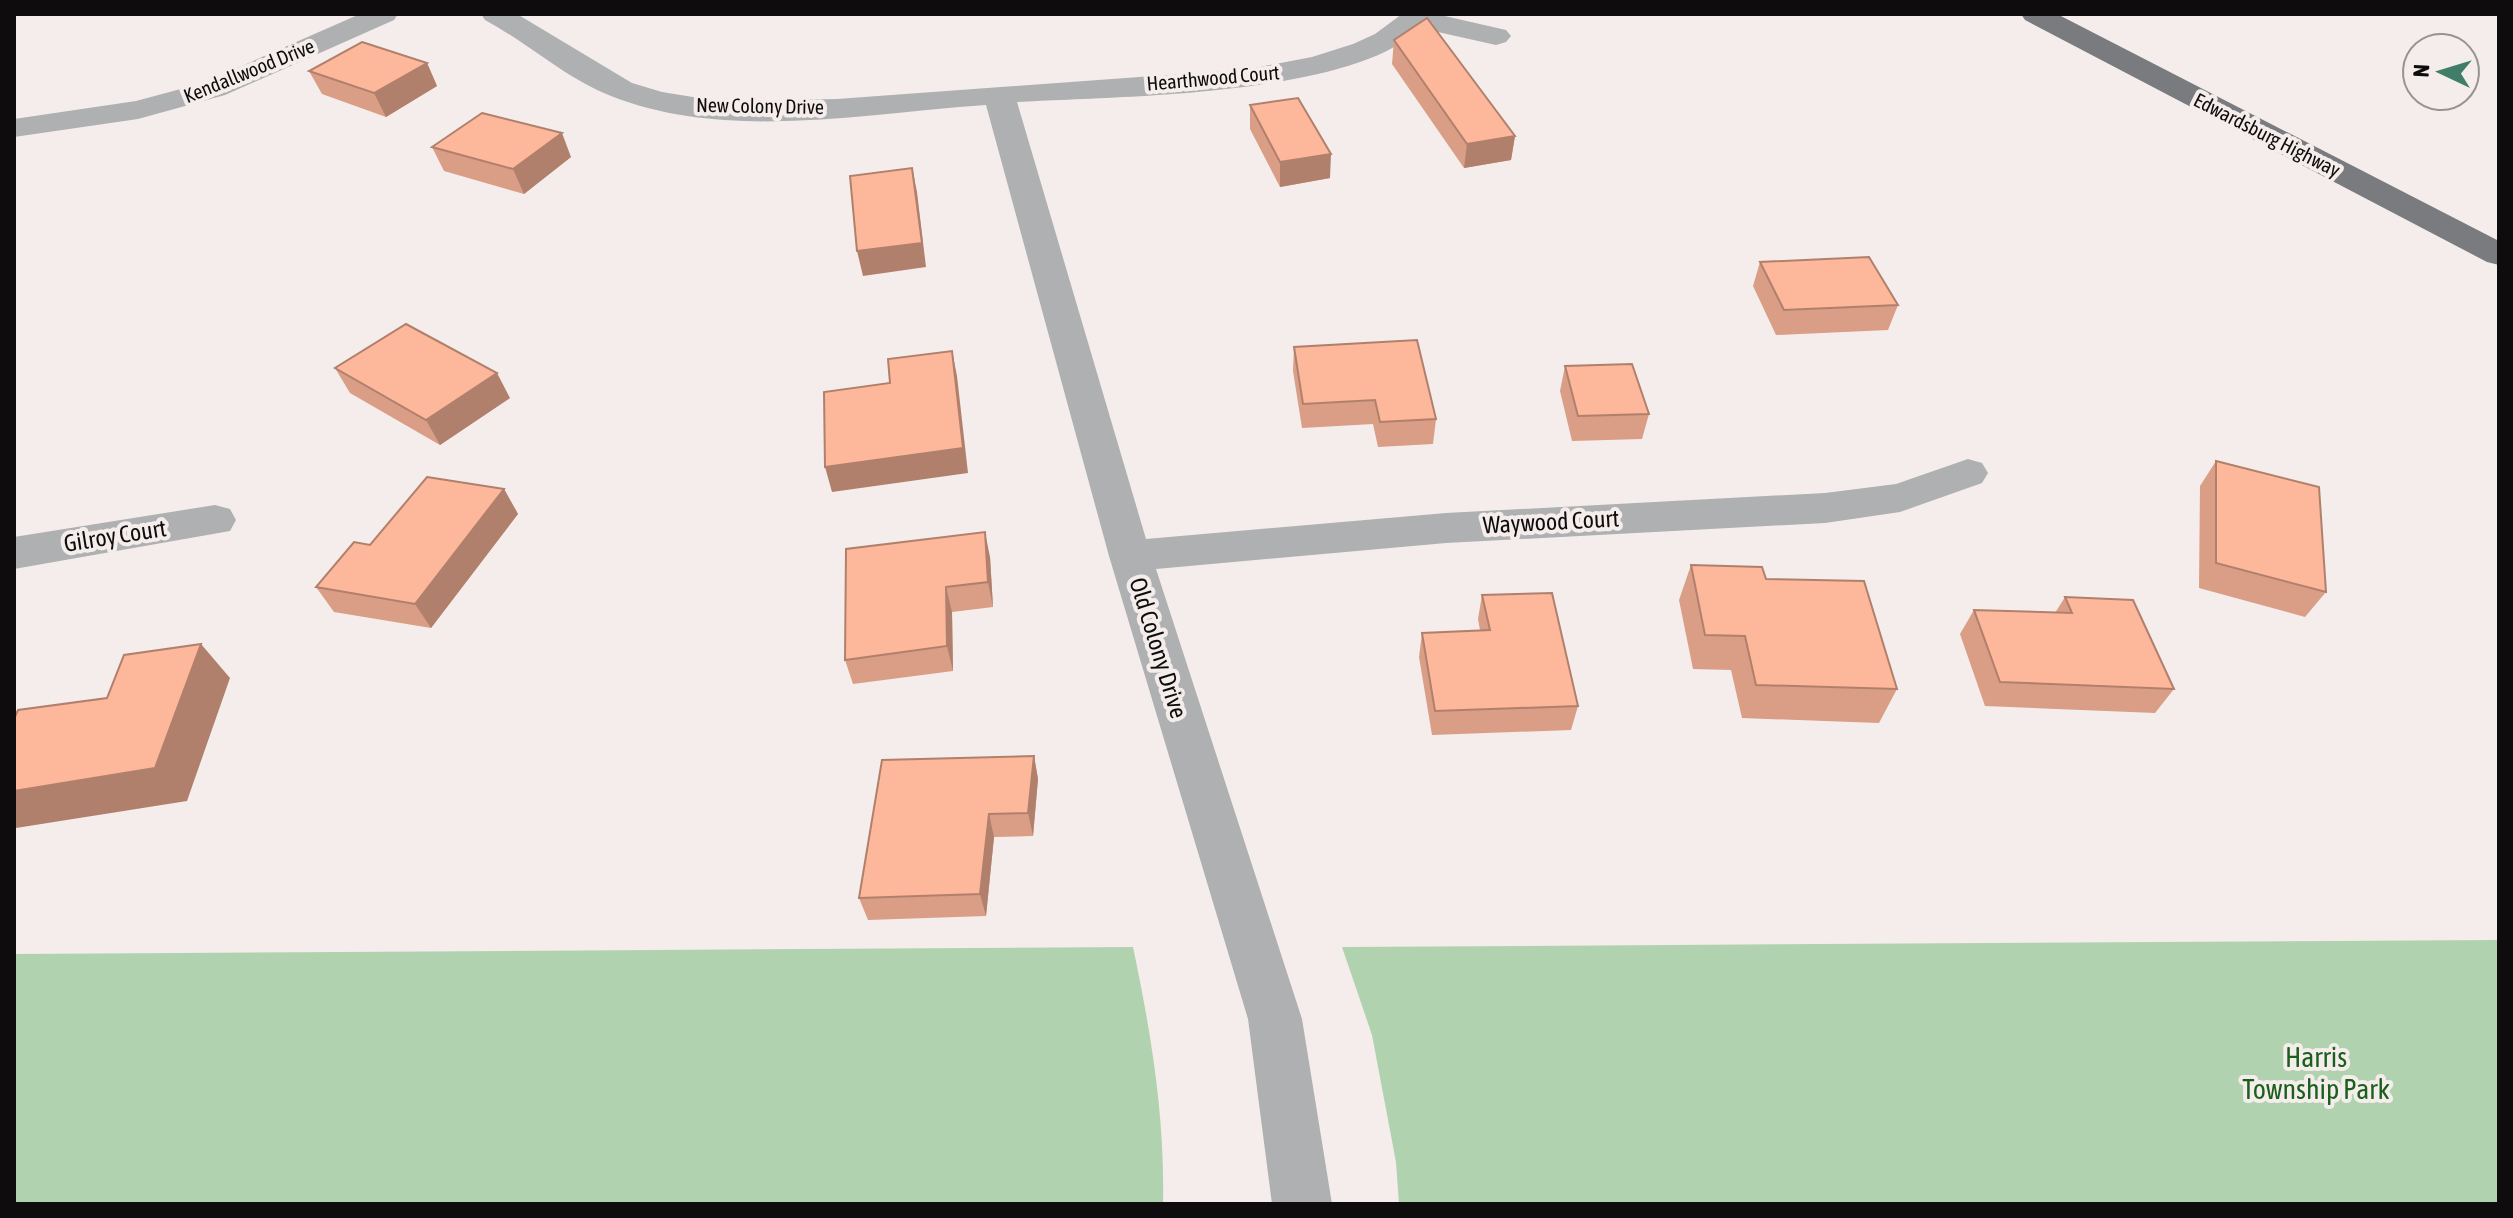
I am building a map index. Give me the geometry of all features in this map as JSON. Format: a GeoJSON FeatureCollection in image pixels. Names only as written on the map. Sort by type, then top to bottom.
{"type":"FeatureCollection","features":[{"type":"Feature","properties":{"kind":"main road","name":"Edwardsburg Highway"},"geometry":{"type":"LineString","coordinates":[[2035,14],[2499,255]]}},
{"type":"Feature","properties":{"kind":"street","name":"Kendallwood Drive"},"geometry":{"type":"LineString","coordinates":[[14,128],[138,110],[214,89],[384,14]]}},
{"type":"Feature","properties":{"kind":"street","name":"New Colony Drive"},"geometry":{"type":"LineString","coordinates":[[495,14],[521,26],[620,89],[674,104],[734,110],[830,108],[999,95]]}},
{"type":"Feature","properties":{"kind":"street","name":"Hearthwood Court"},"geometry":{"type":"LineString","coordinates":[[999,95],[1249,78],[1314,67],[1374,46],[1417,16],[1496,36]]}},
{"type":"Feature","properties":{"kind":"street","name":"Old Colony Drive"},"geometry":{"type":"LineString","coordinates":[[999,95],[1130,556],[1275,1019],[1302,1204]]}},
{"type":"Feature","properties":{"kind":"street","name":"Waywood Court"},"geometry":{"type":"LineString","coordinates":[[1130,556],[1446,528],[1825,508],[1900,498],[1968,473]]}},
{"type":"Feature","properties":{"kind":"street","name":"Gilroy Court"},"geometry":{"type":"LineString","coordinates":[[14,553],[215,520]]}},
{"type":"Feature","properties":{"kind":"green space","name":"Harris Township Park"},"geometry":{"type":"Polygon","coordinates":[[[2499,940],[2499,1204],[1399,1204],[1396,1162],[1372,1035],[1342,947],[2499,940]]]}},
{"type":"Feature","properties":{"kind":"green space"},"geometry":{"type":"Polygon","coordinates":[[[1133,947],[1156,1075],[1162,1139],[1163,1204],[14,1204],[14,954],[1133,947]]]}},
{"type":"Feature","properties":{"kind":"building"},"geometry":{"type":"Polygon","coordinates":[[[1427,18],[1515,136],[1467,144],[1394,40],[1427,18]]]}},
{"type":"Feature","properties":{"kind":"building"},"geometry":{"type":"Polygon","coordinates":[[[362,42],[427,63],[374,93],[309,71],[362,42]]]}},
{"type":"Feature","properties":{"kind":"building"},"geometry":{"type":"Polygon","coordinates":[[[1298,98],[1331,154],[1280,162],[1250,105],[1298,98]]]}},
{"type":"Feature","properties":{"kind":"building"},"geometry":{"type":"Polygon","coordinates":[[[482,113],[562,133],[513,169],[432,147],[482,113]]]}},
{"type":"Feature","properties":{"kind":"building"},"geometry":{"type":"Polygon","coordinates":[[[912,168],[922,243],[857,251],[850,176],[912,168]]]}},
{"type":"Feature","properties":{"kind":"building"},"geometry":{"type":"Polygon","coordinates":[[[1869,257],[1898,305],[1784,310],[1760,262],[1869,257]]]}},
{"type":"Feature","properties":{"kind":"building"},"geometry":{"type":"Polygon","coordinates":[[[406,324],[497,373],[426,420],[335,368],[406,324]]]}},
{"type":"Feature","properties":{"kind":"building"},"geometry":{"type":"Polygon","coordinates":[[[1417,340],[1436,419],[1380,422],[1375,400],[1303,404],[1294,347],[1417,340]]]}},
{"type":"Feature","properties":{"kind":"building"},"geometry":{"type":"Polygon","coordinates":[[[952,351],[963,448],[825,467],[824,392],[890,383],[888,359],[952,351]]]}},
{"type":"Feature","properties":{"kind":"building"},"geometry":{"type":"Polygon","coordinates":[[[1632,364],[1649,414],[1578,416],[1565,366],[1632,364]]]}},
{"type":"Feature","properties":{"kind":"building"},"geometry":{"type":"Polygon","coordinates":[[[2216,461],[2319,487],[2326,592],[2216,563],[2216,461]]]}},
{"type":"Feature","properties":{"kind":"building"},"geometry":{"type":"Polygon","coordinates":[[[427,477],[504,489],[415,604],[316,587],[354,542],[370,545],[427,477]]]}},
{"type":"Feature","properties":{"kind":"building"},"geometry":{"type":"Polygon","coordinates":[[[985,532],[988,582],[946,587],[947,646],[845,660],[846,549],[985,532]]]}},
{"type":"Feature","properties":{"kind":"building"},"geometry":{"type":"Polygon","coordinates":[[[1691,565],[1762,567],[1766,579],[1864,581],[1897,689],[1756,685],[1745,636],[1705,635],[1691,565]]]}},
{"type":"Feature","properties":{"kind":"building"},"geometry":{"type":"Polygon","coordinates":[[[1552,593],[1578,706],[1435,711],[1422,633],[1490,630],[1482,595],[1552,593]]]}},
{"type":"Feature","properties":{"kind":"building"},"geometry":{"type":"Polygon","coordinates":[[[2065,597],[2133,600],[2174,689],[2000,682],[1974,610],[2072,613],[2065,597]]]}},
{"type":"Feature","properties":{"kind":"building"},"geometry":{"type":"Polygon","coordinates":[[[201,644],[155,768],[14,791],[14,719],[18,710],[107,698],[124,655],[201,644]]]}},
{"type":"Feature","properties":{"kind":"building"},"geometry":{"type":"Polygon","coordinates":[[[1034,756],[1028,813],[989,814],[980,894],[859,898],[882,760],[1034,756]]]}}]}
